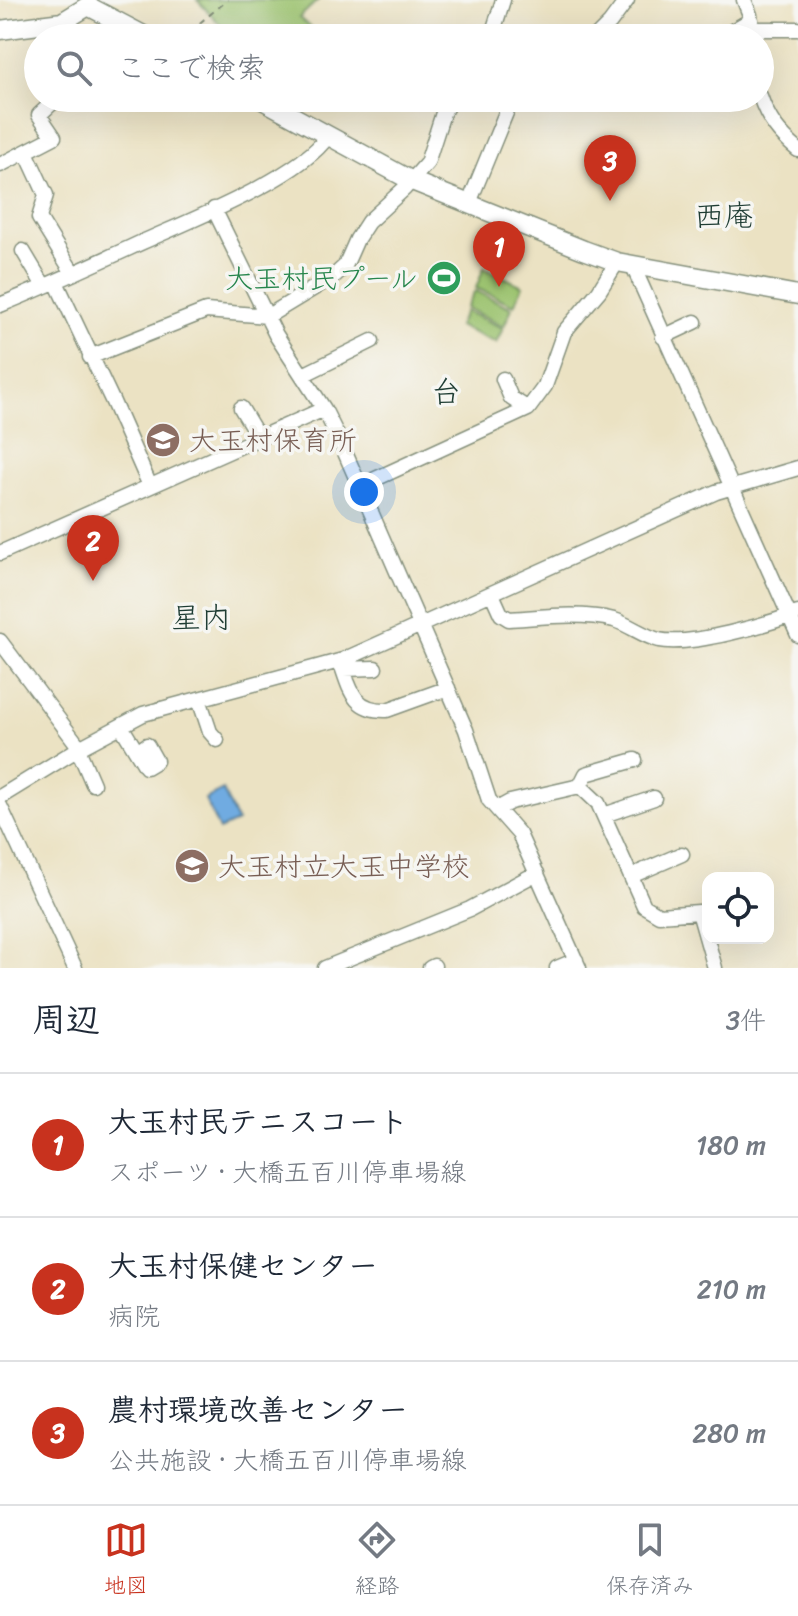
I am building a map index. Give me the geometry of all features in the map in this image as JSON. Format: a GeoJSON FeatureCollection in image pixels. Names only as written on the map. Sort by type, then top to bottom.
{"type":"FeatureCollection","features":[{"type":"Feature","properties":{"kind":"main road"},"geometry":{"type":"LineString","coordinates":[[46,24],[62,22],[91,3],[123,24]]}},
{"type":"Feature","properties":{"kind":"main road"},"geometry":{"type":"LineString","coordinates":[[0,30],[24,27]]}},
{"type":"Feature","properties":{"kind":"main road"},"geometry":{"type":"LineString","coordinates":[[284,112],[412,181],[624,263],[798,295]]}},
{"type":"Feature","properties":{"kind":"street"},"geometry":{"type":"LineString","coordinates":[[495,24],[503,0]]}},
{"type":"Feature","properties":{"kind":"street"},"geometry":{"type":"LineString","coordinates":[[609,24],[627,0]]}},
{"type":"Feature","properties":{"kind":"street"},"geometry":{"type":"LineString","coordinates":[[744,0],[751,24]]}},
{"type":"Feature","properties":{"kind":"street"},"geometry":{"type":"LineString","coordinates":[[774,29],[798,29]]}},
{"type":"Feature","properties":{"kind":"street"},"geometry":{"type":"LineString","coordinates":[[0,164],[54,137],[39,115],[42,112]]}},
{"type":"Feature","properties":{"kind":"street"},"geometry":{"type":"LineString","coordinates":[[90,357],[206,311],[268,316],[334,276],[345,266],[368,222],[427,163],[444,112]]}},
{"type":"Feature","properties":{"kind":"street"},"geometry":{"type":"LineString","coordinates":[[469,203],[506,112]]}},
{"type":"Feature","properties":{"kind":"street"},"geometry":{"type":"LineString","coordinates":[[765,112],[776,130],[798,150]]}},
{"type":"Feature","properties":{"kind":"street"},"geometry":{"type":"LineString","coordinates":[[3,299],[50,284],[214,209],[292,169],[328,136]]}},
{"type":"Feature","properties":{"kind":"street"},"geometry":{"type":"LineString","coordinates":[[26,152],[46,195],[39,218],[73,273]]}},
{"type":"Feature","properties":{"kind":"street"},"geometry":{"type":"LineString","coordinates":[[214,209],[276,335],[324,409],[466,730],[489,800],[519,834],[578,964],[557,968]]}},
{"type":"Feature","properties":{"kind":"street"},"geometry":{"type":"LineString","coordinates":[[23,251],[50,284],[90,357],[150,486]]}},
{"type":"Feature","properties":{"kind":"street"},"geometry":{"type":"LineString","coordinates":[[360,486],[528,409],[545,386],[564,332],[624,263],[663,337],[793,614],[798,635]]}},
{"type":"Feature","properties":{"kind":"street"},"geometry":{"type":"LineString","coordinates":[[663,337],[695,322]]}},
{"type":"Feature","properties":{"kind":"street"},"geometry":{"type":"LineString","coordinates":[[303,375],[372,341]]}},
{"type":"Feature","properties":{"kind":"street"},"geometry":{"type":"LineString","coordinates":[[503,379],[511,398],[528,409]]}},
{"type":"Feature","properties":{"kind":"street"},"geometry":{"type":"LineString","coordinates":[[241,408],[259,438]]}},
{"type":"Feature","properties":{"kind":"street"},"geometry":{"type":"LineString","coordinates":[[0,553],[324,409]]}},
{"type":"Feature","properties":{"kind":"street"},"geometry":{"type":"LineString","coordinates":[[0,797],[79,748],[143,714],[342,665],[732,486],[798,468]]}},
{"type":"Feature","properties":{"kind":"street"},"geometry":{"type":"LineString","coordinates":[[492,594],[501,614],[509,619],[571,615],[610,619],[660,640],[695,638],[755,628],[793,614]]}},
{"type":"Feature","properties":{"kind":"street"},"geometry":{"type":"LineString","coordinates":[[0,641],[79,748],[93,784]]}},
{"type":"Feature","properties":{"kind":"street"},"geometry":{"type":"LineString","coordinates":[[342,665],[375,668]]}},
{"type":"Feature","properties":{"kind":"street"},"geometry":{"type":"LineString","coordinates":[[342,665],[359,704],[377,710],[387,710],[448,688]]}},
{"type":"Feature","properties":{"kind":"street"},"geometry":{"type":"LineString","coordinates":[[199,699],[210,732],[217,740]]}},
{"type":"Feature","properties":{"kind":"street"},"geometry":{"type":"LineString","coordinates":[[121,726],[137,752]]}},
{"type":"Feature","properties":{"kind":"street"},"geometry":{"type":"LineString","coordinates":[[580,786],[586,774],[635,760]]}},
{"type":"Feature","properties":{"kind":"street"},"geometry":{"type":"LineString","coordinates":[[499,808],[510,802],[580,786]]}},
{"type":"Feature","properties":{"kind":"street"},"geometry":{"type":"LineString","coordinates":[[580,786],[594,797],[604,815],[644,906],[664,916],[702,910]]}},
{"type":"Feature","properties":{"kind":"street"},"geometry":{"type":"LineString","coordinates":[[604,815],[654,798]]}},
{"type":"Feature","properties":{"kind":"street"},"geometry":{"type":"LineString","coordinates":[[2,815],[75,968]]}},
{"type":"Feature","properties":{"kind":"street"},"geometry":{"type":"LineString","coordinates":[[631,876],[682,854]]}},
{"type":"Feature","properties":{"kind":"street"},"geometry":{"type":"LineString","coordinates":[[325,968],[470,909],[537,873]]}},
{"type":"Feature","properties":{"kind":"street"},"geometry":{"type":"LineString","coordinates":[[710,944],[715,968]]}},
{"type":"Feature","properties":{"kind":"path"},"geometry":{"type":"LineString","coordinates":[[198,24],[228,0]]}},
{"type":"Feature","properties":{"kind":"green space"},"geometry":{"type":"Polygon","coordinates":[[[197,0],[318,0],[299,18],[307,24],[220,24],[197,0]]]}},
{"type":"Feature","properties":{"kind":"green space"},"geometry":{"type":"Polygon","coordinates":[[[484,268],[523,286],[514,305],[476,288],[484,268]]]}},
{"type":"Feature","properties":{"kind":"green space"},"geometry":{"type":"Polygon","coordinates":[[[475,291],[512,308],[504,326],[466,308],[475,291]]]}},
{"type":"Feature","properties":{"kind":"green space"},"geometry":{"type":"Polygon","coordinates":[[[465,311],[503,328],[496,343],[458,326],[465,311]]]}},
{"type":"Feature","properties":{"kind":"water"},"geometry":{"type":"Polygon","coordinates":[[[223,790],[237,822],[219,830],[205,799],[223,790]]]}},
{"type":"Feature","properties":{"kind":"place","name":"農村環境改善センター"},"geometry":{"type":"Point","coordinates":[610,201]}},
{"type":"Feature","properties":{"kind":"place","name":"大玉村民プール"},"geometry":{"type":"Point","coordinates":[444,278]}},
{"type":"Feature","properties":{"kind":"place","name":"大玉村民テニスコート"},"geometry":{"type":"Point","coordinates":[499,287]}},
{"type":"Feature","properties":{"kind":"place","name":"大玉村保育所"},"geometry":{"type":"Point","coordinates":[163,440]}},
{"type":"Feature","properties":{"kind":"place","name":"大玉村保健センター"},"geometry":{"type":"Point","coordinates":[93,581]}},
{"type":"Feature","properties":{"kind":"place","name":"大玉村立大玉中学校"},"geometry":{"type":"Point","coordinates":[192,866]}},
{"type":"Feature","properties":{"kind":"district","name":"西庵"},"geometry":{"type":"Point","coordinates":[724,216]}},
{"type":"Feature","properties":{"kind":"district","name":"台"},"geometry":{"type":"Point","coordinates":[446,392]}},
{"type":"Feature","properties":{"kind":"district","name":"星内"},"geometry":{"type":"Point","coordinates":[201,618]}}]}
